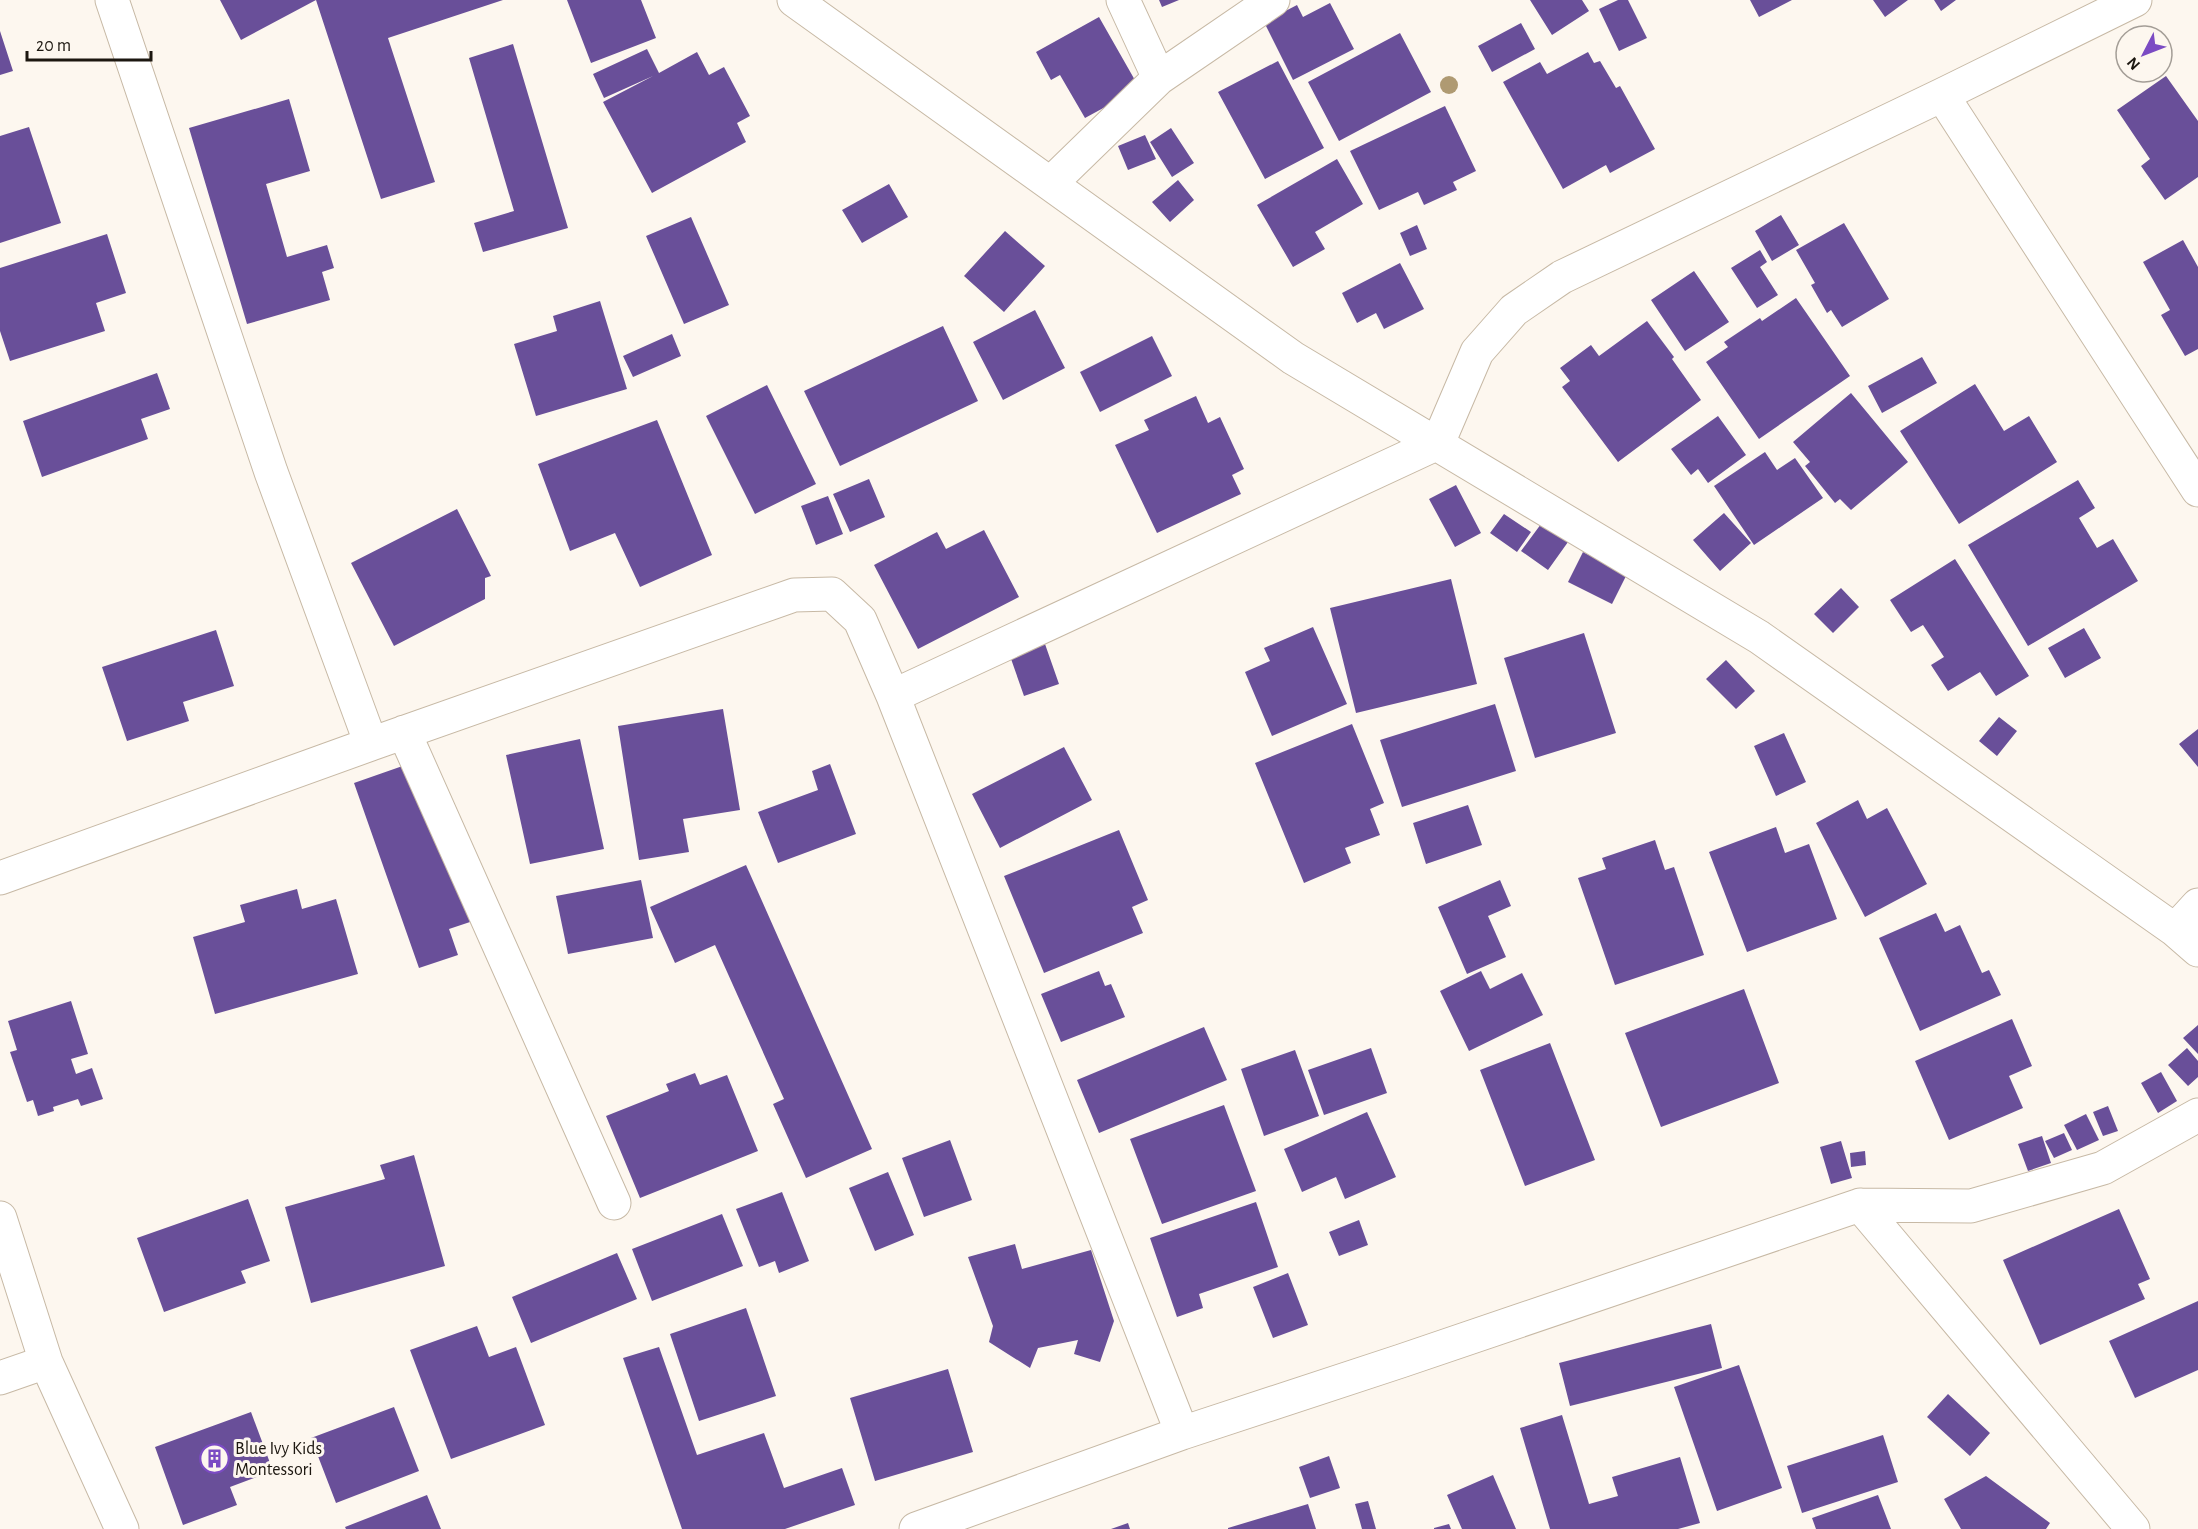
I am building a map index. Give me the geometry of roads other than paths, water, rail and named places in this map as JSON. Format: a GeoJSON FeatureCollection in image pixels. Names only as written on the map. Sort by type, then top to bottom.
{"type":"FeatureCollection","features":[{"type":"Feature","properties":{"kind":"street"},"geometry":{"type":"LineString","coordinates":[[112,0],[271,472],[371,744]]}},
{"type":"Feature","properties":{"kind":"street"},"geometry":{"type":"LineString","coordinates":[[794,0],[1293,358],[1759,637],[2186,940],[2198,905]]}},
{"type":"Feature","properties":{"kind":"street"},"geometry":{"type":"LineString","coordinates":[[1123,0],[1159,78]]}},
{"type":"Feature","properties":{"kind":"street"},"geometry":{"type":"LineString","coordinates":[[1051,183],[1159,78],[1274,0]]}},
{"type":"Feature","properties":{"kind":"street"},"geometry":{"type":"LineString","coordinates":[[892,696],[1438,443],[1477,352],[1514,310],[1562,277],[1942,95],[2134,0]]}},
{"type":"Feature","properties":{"kind":"street"},"geometry":{"type":"LineString","coordinates":[[1942,95],[2198,490]]}},
{"type":"Feature","properties":{"kind":"street"},"geometry":{"type":"LineString","coordinates":[[0,878],[404,732],[794,595],[832,594],[860,620],[892,696],[1182,1433]]}},
{"type":"Feature","properties":{"kind":"street"},"geometry":{"type":"LineString","coordinates":[[404,732],[614,1203]]}},
{"type":"Feature","properties":{"kind":"street"},"geometry":{"type":"LineString","coordinates":[[916,1529],[1182,1433],[1401,1361],[1860,1204],[1971,1206],[2103,1168],[2198,1115]]}},
{"type":"Feature","properties":{"kind":"street"},"geometry":{"type":"LineString","coordinates":[[1860,1204],[2133,1529]]}},
{"type":"Feature","properties":{"kind":"street"},"geometry":{"type":"LineString","coordinates":[[0,1218],[46,1362],[122,1529]]}},
{"type":"Feature","properties":{"kind":"street"},"geometry":{"type":"LineString","coordinates":[[0,1378],[46,1362]]}},
{"type":"Feature","properties":{"kind":"place","name":"Blue Ivy Kids Montessori"},"geometry":{"type":"Point","coordinates":[214,1459]}}]}
